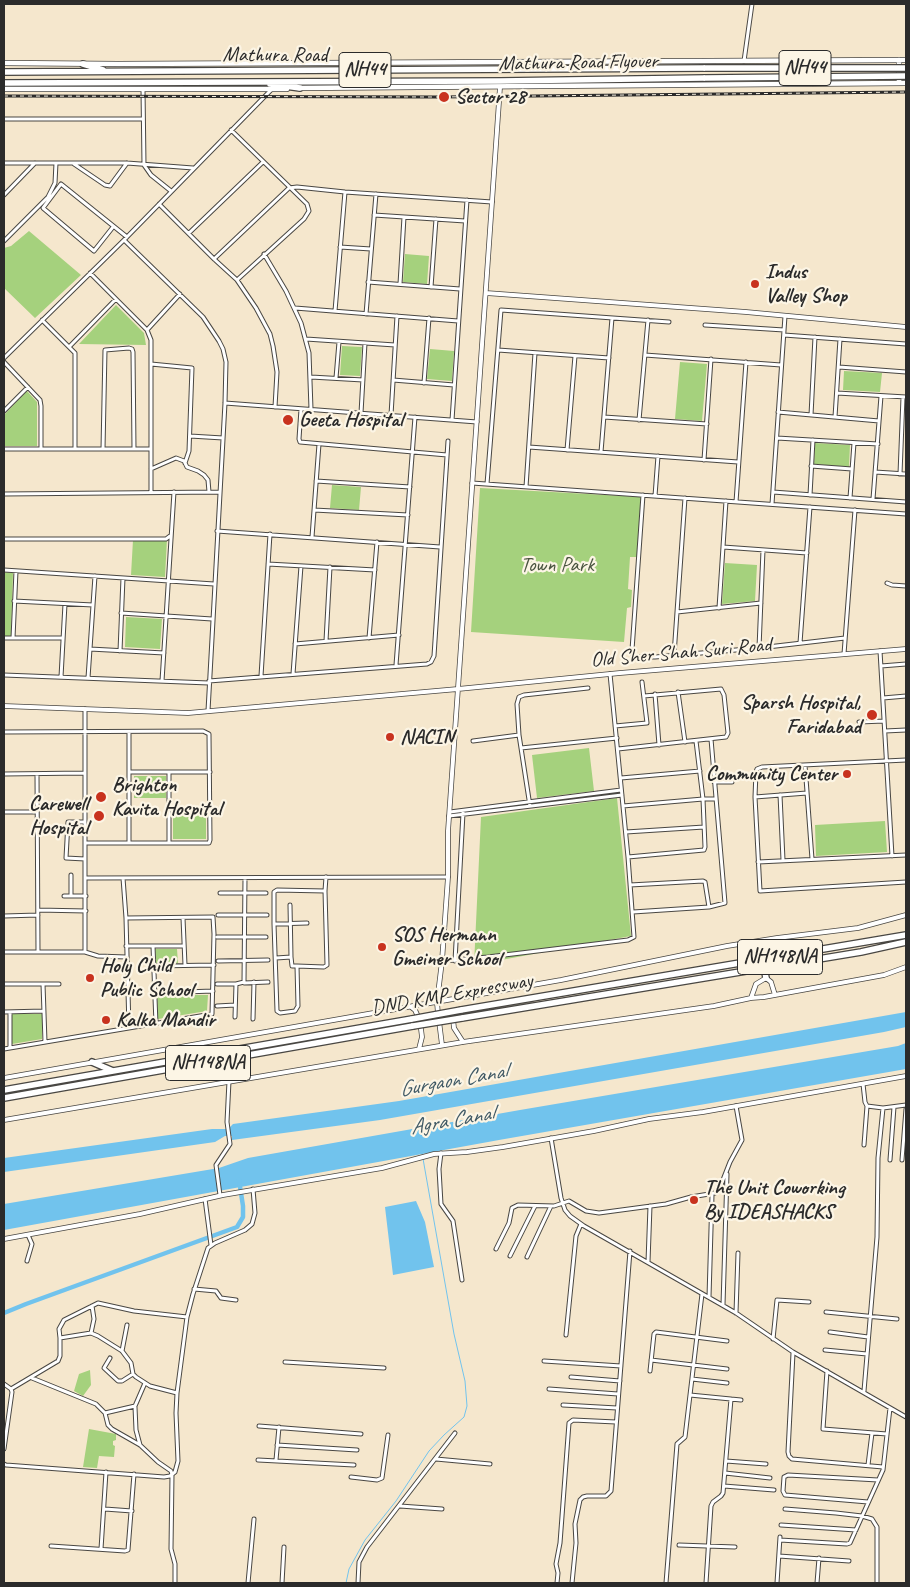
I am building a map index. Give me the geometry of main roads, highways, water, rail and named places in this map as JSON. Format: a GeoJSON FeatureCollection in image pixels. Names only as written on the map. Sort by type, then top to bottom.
{"type":"FeatureCollection","features":[{"type":"Feature","properties":{"kind":"highway"},"geometry":{"type":"LineString","coordinates":[[620,69],[649,62]]}},
{"type":"Feature","properties":{"kind":"highway"},"geometry":{"type":"LineString","coordinates":[[83,64],[110,72]]}},
{"type":"Feature","properties":{"kind":"highway","name":"Mathura Road Flyover"},"geometry":{"type":"LineString","coordinates":[[620,69],[906,68]]}},
{"type":"Feature","properties":{"kind":"highway","name":"Mathura Road"},"geometry":{"type":"LineString","coordinates":[[110,72],[620,69]]}},
{"type":"Feature","properties":{"kind":"highway","name":"NH44"},"geometry":{"type":"LineString","coordinates":[[4,72],[110,72]]}},
{"type":"Feature","properties":{"kind":"highway","name":"Mathura Road Flyover"},"geometry":{"type":"LineString","coordinates":[[251,82],[906,76]]}},
{"type":"Feature","properties":{"kind":"highway"},"geometry":{"type":"LineString","coordinates":[[251,82],[300,88]]}},
{"type":"Feature","properties":{"kind":"highway","name":"Mathura Road"},"geometry":{"type":"LineString","coordinates":[[4,83],[251,82]]}},
{"type":"Feature","properties":{"kind":"highway","name":"DND KMP Expressway"},"geometry":{"type":"LineString","coordinates":[[4,1090],[412,1018],[906,935]]}},
{"type":"Feature","properties":{"kind":"highway","name":"DND KMP Expressway"},"geometry":{"type":"LineString","coordinates":[[4,1098],[906,942]]}},
{"type":"Feature","properties":{"kind":"highway"},"geometry":{"type":"LineString","coordinates":[[764,967],[766,978]]}},
{"type":"Feature","properties":{"kind":"highway"},"geometry":{"type":"LineString","coordinates":[[92,1062],[113,1071]]}},
{"type":"Feature","properties":{"kind":"main road"},"geometry":{"type":"LineString","coordinates":[[899,60],[899,83]]}},
{"type":"Feature","properties":{"kind":"main road"},"geometry":{"type":"LineString","coordinates":[[4,63],[906,60]]}},
{"type":"Feature","properties":{"kind":"main road"},"geometry":{"type":"LineString","coordinates":[[4,89],[272,89],[906,83]]}},
{"type":"Feature","properties":{"kind":"water"},"geometry":{"type":"Polygon","coordinates":[[[906,1012],[906,1027],[884,1032],[380,1120],[232,1140],[232,1136],[225,1136],[215,1142],[4,1172],[4,1158],[212,1129],[228,1129],[233,1124],[399,1101],[906,1012]]]}},
{"type":"Feature","properties":{"kind":"water"},"geometry":{"type":"Polygon","coordinates":[[[906,1043],[906,1069],[499,1140],[4,1230],[4,1204],[219,1168],[248,1158],[898,1046],[906,1043]]]}},
{"type":"Feature","properties":{"kind":"water"},"geometry":{"type":"Polygon","coordinates":[[[416,1201],[425,1222],[434,1267],[393,1275],[385,1207],[416,1201]]]}},
{"type":"Feature","properties":{"kind":"waterway"},"geometry":{"type":"LineString","coordinates":[[346,1583],[349,1569],[365,1540],[396,1501],[429,1451],[464,1417],[467,1406],[465,1381],[454,1334],[422,1153]]}},
{"type":"Feature","properties":{"kind":"waterway"},"geometry":{"type":"LineString","coordinates":[[4,1313],[237,1227],[243,1217],[239,1180]]}},
{"type":"Feature","properties":{"kind":"railway"},"geometry":{"type":"LineString","coordinates":[[4,96],[440,97],[906,92]]}},
{"type":"Feature","properties":{"kind":"place","name":"Sector 28"},"geometry":{"type":"Point","coordinates":[444,97]}},
{"type":"Feature","properties":{"kind":"place","name":"Indus Valley Shop"},"geometry":{"type":"Point","coordinates":[755,284]}},
{"type":"Feature","properties":{"kind":"place","name":"Geeta Hospital"},"geometry":{"type":"Point","coordinates":[288,420]}},
{"type":"Feature","properties":{"kind":"place","name":"Sparsh Hospital, Faridabad"},"geometry":{"type":"Point","coordinates":[872,715]}},
{"type":"Feature","properties":{"kind":"place","name":"NACIN"},"geometry":{"type":"Point","coordinates":[390,737]}},
{"type":"Feature","properties":{"kind":"place","name":"Community Center"},"geometry":{"type":"Point","coordinates":[847,774]}},
{"type":"Feature","properties":{"kind":"place","name":"Brighton Kavita Hospital"},"geometry":{"type":"Point","coordinates":[101,797]}},
{"type":"Feature","properties":{"kind":"place","name":"Carewell Hospital"},"geometry":{"type":"Point","coordinates":[99,816]}},
{"type":"Feature","properties":{"kind":"place","name":"SOS Hermann Gmeiner School"},"geometry":{"type":"Point","coordinates":[382,947]}},
{"type":"Feature","properties":{"kind":"place","name":"Holy Child Public School"},"geometry":{"type":"Point","coordinates":[90,978]}},
{"type":"Feature","properties":{"kind":"place","name":"Kalka Mandir"},"geometry":{"type":"Point","coordinates":[106,1020]}},
{"type":"Feature","properties":{"kind":"place","name":"The Unit Coworking By IDEASHACKS"},"geometry":{"type":"Point","coordinates":[694,1200]}},
{"type":"Feature","properties":{"kind":"park label","name":"Town Park"},"geometry":{"type":"Point","coordinates":[557,565]}},
{"type":"Feature","properties":{"kind":"water label","name":"Gurgaon Canal"},"geometry":{"type":"Point","coordinates":[453,1081]}},
{"type":"Feature","properties":{"kind":"water label","name":"Agra Canal"},"geometry":{"type":"Point","coordinates":[452,1121]}}]}
